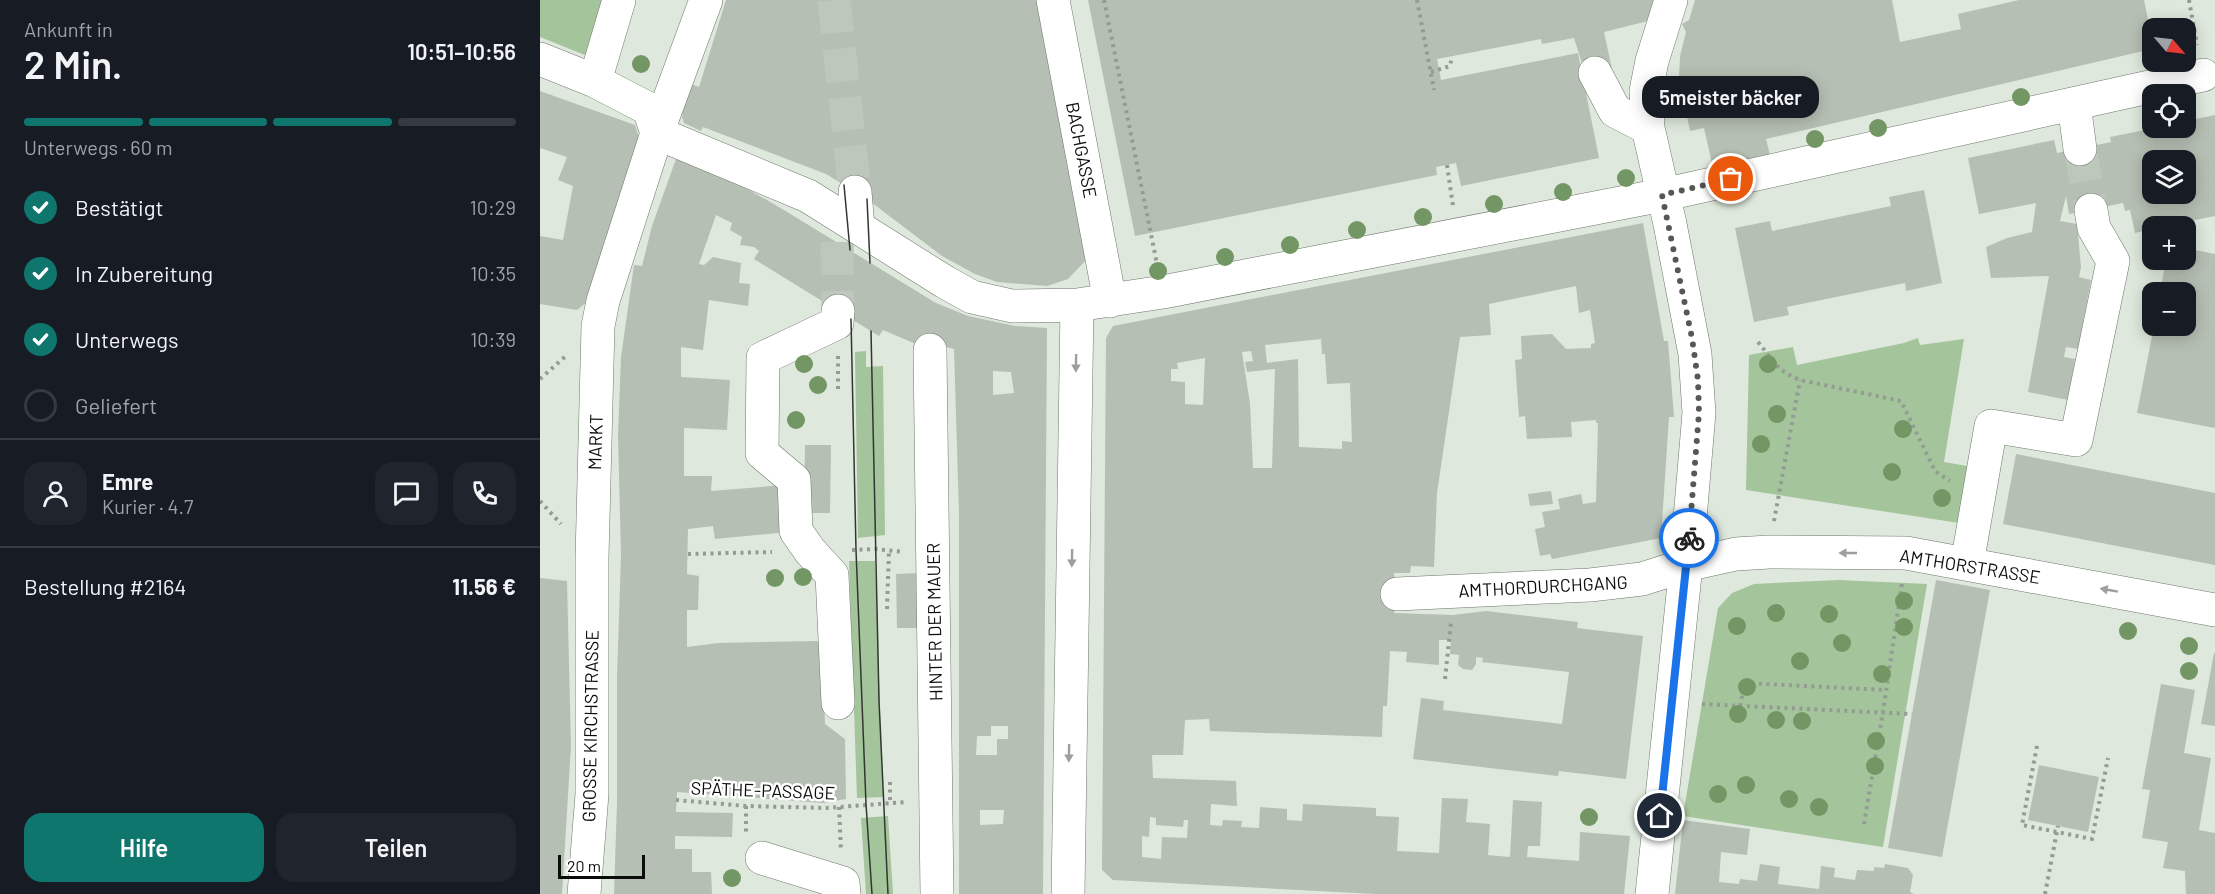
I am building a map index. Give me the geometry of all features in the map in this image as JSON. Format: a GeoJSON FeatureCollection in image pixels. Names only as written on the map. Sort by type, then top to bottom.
{"type":"FeatureCollection","features":[{"type":"Feature","properties":{"kind":"street"},"geometry":{"type":"LineString","coordinates":[[595,81],[619,0]]}},
{"type":"Feature","properties":{"kind":"street","name":"MARKT"},"geometry":{"type":"LineString","coordinates":[[592,558],[598,326],[603,301],[657,134],[706,0]]}},
{"type":"Feature","properties":{"kind":"street","name":"BACHGASSE"},"geometry":{"type":"LineString","coordinates":[[1053,0],[1110,301]]}},
{"type":"Feature","properties":{"kind":"street"},"geometry":{"type":"LineString","coordinates":[[1652,894],[1686,565],[1699,413],[1695,354],[1648,128],[1646,91],[1652,61],[1671,0]]}},
{"type":"Feature","properties":{"kind":"street"},"geometry":{"type":"LineString","coordinates":[[540,59],[595,81],[649,109],[657,134],[808,196],[972,297],[1012,306],[1077,305],[1163,292],[1662,195],[2203,75]]}},
{"type":"Feature","properties":{"kind":"street"},"geometry":{"type":"LineString","coordinates":[[1595,74],[1615,111],[1648,128]]}},
{"type":"Feature","properties":{"kind":"street"},"geometry":{"type":"LineString","coordinates":[[2073,104],[2080,149]]}},
{"type":"Feature","properties":{"kind":"street"},"geometry":{"type":"LineString","coordinates":[[1967,564],[1991,426],[2076,440],[2113,261],[2094,228],[2091,210]]}},
{"type":"Feature","properties":{"kind":"street"},"geometry":{"type":"LineString","coordinates":[[1068,894],[1077,305]]}},
{"type":"Feature","properties":{"kind":"street"},"geometry":{"type":"LineString","coordinates":[[838,310],[837,323],[763,358],[762,453],[794,480],[796,531],[832,575],[838,703]]}},
{"type":"Feature","properties":{"kind":"street","name":"HINTER DER MAUER"},"geometry":{"type":"LineString","coordinates":[[930,350],[937,894]]}},
{"type":"Feature","properties":{"kind":"street","name":"AMTHORSTRASSE"},"geometry":{"type":"LineString","coordinates":[[1686,565],[1737,554],[1768,552],[1906,553],[2215,610]]}},
{"type":"Feature","properties":{"kind":"street","name":"GROSSE KIRCHSTRASSE"},"geometry":{"type":"LineString","coordinates":[[584,894],[592,794],[592,558]]}},
{"type":"Feature","properties":{"kind":"street","name":"AMTHORDURCHGANG"},"geometry":{"type":"LineString","coordinates":[[1397,594],[1590,585],[1642,579],[1686,565]]}},
{"type":"Feature","properties":{"kind":"street"},"geometry":{"type":"LineString","coordinates":[[762,858],[843,889]]}},
{"type":"Feature","properties":{"kind":"path"},"geometry":{"type":"LineString","coordinates":[[1104,0],[1163,292]]}},
{"type":"Feature","properties":{"kind":"path"},"geometry":{"type":"LineString","coordinates":[[1417,0],[1434,90]]}},
{"type":"Feature","properties":{"kind":"path"},"geometry":{"type":"LineString","coordinates":[[1431,72],[1450,66],[1452,56]]}},
{"type":"Feature","properties":{"kind":"path"},"geometry":{"type":"LineString","coordinates":[[1447,165],[1452,200]]}},
{"type":"Feature","properties":{"kind":"path"},"geometry":{"type":"LineString","coordinates":[[1758,342],[1775,366],[1784,374],[1800,380],[1901,401],[1935,471],[1978,506]]}},
{"type":"Feature","properties":{"kind":"path"},"geometry":{"type":"LineString","coordinates":[[1768,552],[1800,380]]}},
{"type":"Feature","properties":{"kind":"path"},"geometry":{"type":"LineString","coordinates":[[887,609],[889,550]]}},
{"type":"Feature","properties":{"kind":"path"},"geometry":{"type":"LineString","coordinates":[[1864,824],[1906,553]]}},
{"type":"Feature","properties":{"kind":"path"},"geometry":{"type":"LineString","coordinates":[[1445,679],[1454,591]]}},
{"type":"Feature","properties":{"kind":"path"},"geometry":{"type":"LineString","coordinates":[[1740,706],[1745,683],[1886,690]]}},
{"type":"Feature","properties":{"kind":"path"},"geometry":{"type":"LineString","coordinates":[[1671,703],[1912,714]]}},
{"type":"Feature","properties":{"kind":"path"},"geometry":{"type":"LineString","coordinates":[[2037,746],[2022,825],[2057,829],[2092,839],[2108,758]]}},
{"type":"Feature","properties":{"kind":"path","name":"SPÄTHE-PASSAGE"},"geometry":{"type":"LineString","coordinates":[[676,800],[746,806],[839,807],[887,802],[890,782]]}},
{"type":"Feature","properties":{"kind":"path"},"geometry":{"type":"LineString","coordinates":[[839,807],[843,889]]}},
{"type":"Feature","properties":{"kind":"path"},"geometry":{"type":"LineString","coordinates":[[2044,894],[2057,829]]}},
{"type":"Feature","properties":{"kind":"green space"},"geometry":{"type":"Polygon","coordinates":[[[540,0],[615,0],[595,59],[540,37],[540,0]]]}},
{"type":"Feature","properties":{"kind":"green space"},"geometry":{"type":"Polygon","coordinates":[[[1918,338],[1920,345],[1964,339],[1944,462],[1967,466],[1959,523],[1746,490],[1749,355],[1793,347],[1797,365],[1904,343],[1918,338]]]}},
{"type":"Feature","properties":{"kind":"green space"},"geometry":{"type":"Polygon","coordinates":[[[866,351],[866,367],[883,366],[885,535],[858,538],[855,352],[866,351]]]}},
{"type":"Feature","properties":{"kind":"green space"},"geometry":{"type":"Polygon","coordinates":[[[849,561],[875,561],[883,797],[857,798],[849,561]]]}},
{"type":"Feature","properties":{"kind":"green space"},"geometry":{"type":"Polygon","coordinates":[[[1839,580],[1927,584],[1883,847],[1683,816],[1718,608],[1732,593],[1754,584],[1839,580]]]}},
{"type":"Feature","properties":{"kind":"green space"},"geometry":{"type":"Polygon","coordinates":[[[888,816],[893,894],[866,894],[861,818],[888,816]]]}},
{"type":"Feature","properties":{"kind":"building"},"geometry":{"type":"Polygon","coordinates":[[[726,0],[1043,0],[1089,257],[1068,279],[1047,286],[997,282],[975,274],[942,256],[867,199],[826,174],[703,127],[701,131],[684,123],[683,109],[691,84],[699,87],[726,0]]]}},
{"type":"Feature","properties":{"kind":"building"},"geometry":{"type":"Polygon","coordinates":[[[1088,0],[1655,0],[1648,21],[1604,32],[1612,69],[1586,76],[1574,38],[1542,44],[1541,39],[1437,59],[1441,80],[1578,53],[1599,158],[1461,186],[1456,163],[1436,167],[1437,175],[1135,236],[1088,0]]]}},
{"type":"Feature","properties":{"kind":"building"},"geometry":{"type":"Polygon","coordinates":[[[1695,0],[1892,0],[1900,42],[1961,29],[1958,14],[2019,0],[2144,0],[2148,18],[2142,18],[2142,51],[1766,139],[1770,155],[1713,168],[1704,128],[1690,131],[1679,77],[1680,56],[1686,32],[1682,24],[1689,20],[1695,0]]]}},
{"type":"Feature","properties":{"kind":"building"},"geometry":{"type":"Polygon","coordinates":[[[540,91],[635,125],[640,141],[587,302],[577,310],[540,304],[540,236],[563,240],[573,186],[558,180],[567,157],[540,148],[540,91]]]}},
{"type":"Feature","properties":{"kind":"building"},"geometry":{"type":"Polygon","coordinates":[[[2215,115],[2215,216],[2196,220],[2196,216],[2142,216],[2142,231],[2135,233],[2130,210],[2125,211],[2123,203],[2069,214],[2066,196],[2060,221],[2077,224],[2081,267],[2079,277],[2091,280],[2078,349],[2066,347],[2064,357],[2075,359],[2068,400],[2028,392],[2049,276],[1991,278],[1986,247],[2007,238],[2032,232],[2036,203],[1979,214],[1968,158],[2054,140],[2057,153],[2111,142],[2110,137],[2142,131],[2142,138],[2196,138],[2196,119],[2215,115]]]}},
{"type":"Feature","properties":{"kind":"building"},"geometry":{"type":"Polygon","coordinates":[[[676,159],[728,178],[936,303],[968,316],[1015,326],[1047,328],[1043,894],[959,894],[959,513],[954,349],[942,346],[930,350],[883,330],[879,336],[754,259],[759,251],[754,247],[740,245],[742,237],[730,230],[732,223],[716,215],[699,264],[704,265],[713,257],[741,263],[739,283],[750,284],[748,306],[709,300],[703,350],[681,347],[681,377],[730,380],[727,430],[684,428],[684,476],[712,476],[711,491],[784,485],[788,532],[715,539],[713,526],[688,529],[687,574],[699,576],[698,610],[687,610],[687,647],[718,643],[817,641],[829,650],[823,685],[825,724],[845,739],[846,799],[823,803],[677,792],[676,812],[733,813],[732,837],[675,836],[675,849],[692,849],[692,872],[711,872],[712,894],[614,894],[621,555],[618,436],[621,357],[634,265],[642,266],[652,226],[676,159]],[[993,371],[993,395],[1014,393],[1011,372],[993,371]],[[991,726],[991,736],[977,736],[976,755],[997,755],[997,739],[1008,739],[1008,726],[991,726]],[[980,810],[980,825],[1003,824],[1004,810],[980,810]]]}},
{"type":"Feature","properties":{"kind":"building"},"geometry":{"type":"Polygon","coordinates":[[[1924,190],[1942,283],[1906,291],[1905,283],[1787,307],[1789,315],[1754,322],[1735,228],[1770,221],[1772,231],[1891,206],[1889,197],[1924,190]]]}},
{"type":"Feature","properties":{"kind":"building"},"geometry":{"type":"Polygon","coordinates":[[[1643,223],[1664,341],[1668,341],[1674,417],[1669,417],[1661,538],[1552,559],[1550,554],[1540,556],[1535,529],[1545,527],[1542,512],[1560,509],[1558,499],[1581,494],[1583,504],[1596,502],[1598,423],[1596,420],[1571,422],[1572,437],[1527,439],[1525,416],[1519,417],[1515,360],[1522,359],[1521,336],[1552,334],[1566,349],[1591,348],[1591,344],[1595,343],[1590,310],[1579,313],[1576,286],[1489,304],[1491,335],[1460,337],[1437,493],[1434,567],[1411,566],[1410,573],[1394,573],[1397,594],[1394,613],[1453,615],[1486,611],[1578,622],[1577,628],[1643,636],[1626,779],[1559,771],[1558,776],[1413,759],[1421,698],[1444,701],[1443,710],[1562,724],[1569,672],[1482,662],[1483,658],[1476,657],[1476,664],[1472,670],[1463,669],[1458,665],[1459,655],[1450,654],[1451,640],[1439,640],[1439,665],[1406,662],[1407,652],[1390,651],[1387,706],[1383,706],[1382,737],[1210,731],[1209,719],[1185,720],[1183,755],[1152,755],[1153,778],[1236,781],[1237,806],[1211,804],[1210,825],[1222,826],[1223,820],[1242,821],[1241,827],[1259,828],[1260,807],[1287,809],[1287,820],[1302,821],[1303,804],[1376,808],[1376,816],[1399,817],[1397,851],[1439,853],[1442,798],[1468,799],[1466,822],[1490,824],[1488,855],[1510,857],[1513,800],[1542,802],[1540,846],[1528,846],[1527,857],[1579,861],[1580,832],[1630,836],[1624,894],[1375,894],[1113,880],[1102,870],[1106,338],[1113,326],[1643,223]],[[1321,339],[1265,345],[1267,363],[1298,359],[1299,447],[1342,449],[1342,441],[1352,442],[1350,383],[1327,384],[1325,354],[1322,354],[1321,339]],[[1251,351],[1242,352],[1250,404],[1253,468],[1272,468],[1275,369],[1247,372],[1245,362],[1253,361],[1251,351]],[[1205,358],[1177,363],[1178,369],[1171,369],[1171,381],[1185,382],[1185,404],[1203,405],[1205,358]],[[1150,817],[1149,837],[1142,836],[1142,857],[1161,859],[1162,837],[1187,838],[1188,820],[1184,820],[1183,827],[1156,825],[1156,818],[1150,817]]]}},
{"type":"Feature","properties":{"kind":"building"},"geometry":{"type":"Polygon","coordinates":[[[2196,250],[2215,254],[2215,428],[2137,413],[2152,336],[2196,336],[2196,282],[2162,282],[2164,270],[2196,270],[2196,250]]]}},
{"type":"Feature","properties":{"kind":"building"},"geometry":{"type":"Polygon","coordinates":[[[805,445],[831,445],[830,513],[804,513],[805,445]]]}},
{"type":"Feature","properties":{"kind":"building"},"geometry":{"type":"Polygon","coordinates":[[[2016,454],[2215,493],[2215,565],[2003,524],[2016,454]]]}},
{"type":"Feature","properties":{"kind":"building"},"geometry":{"type":"Polygon","coordinates":[[[1551,491],[1553,504],[1530,506],[1528,494],[1551,491]]]}},
{"type":"Feature","properties":{"kind":"building"},"geometry":{"type":"Polygon","coordinates":[[[919,573],[919,628],[897,628],[896,574],[919,573]]]}},
{"type":"Feature","properties":{"kind":"building"},"geometry":{"type":"Polygon","coordinates":[[[540,578],[567,581],[571,746],[562,894],[540,894],[540,578]]]}},
{"type":"Feature","properties":{"kind":"building"},"geometry":{"type":"Polygon","coordinates":[[[1936,580],[1990,590],[1942,857],[1888,848],[1936,580]]]}},
{"type":"Feature","properties":{"kind":"building"},"geometry":{"type":"Polygon","coordinates":[[[2215,653],[2215,726],[2201,724],[2215,653]]]}},
{"type":"Feature","properties":{"kind":"building"},"geometry":{"type":"Polygon","coordinates":[[[2161,684],[2195,690],[2184,753],[2211,758],[2199,830],[2215,833],[2215,894],[2186,894],[2185,871],[2163,868],[2168,842],[2142,838],[2150,790],[2142,789],[2161,684]]]}},
{"type":"Feature","properties":{"kind":"building"},"geometry":{"type":"Polygon","coordinates":[[[2039,765],[2099,777],[2088,832],[2028,820],[2039,765]]]}},
{"type":"Feature","properties":{"kind":"building"},"geometry":{"type":"Polygon","coordinates":[[[1683,820],[1750,829],[1747,855],[1721,852],[1719,882],[1739,884],[1740,879],[1757,881],[1760,864],[1780,867],[1778,884],[1819,889],[1821,866],[1835,868],[1834,877],[1855,880],[1857,870],[1874,871],[1874,867],[1884,868],[1885,864],[1908,868],[1913,875],[1910,892],[1914,894],[1675,894],[1683,820]]]}},
{"type":"Feature","properties":{"kind":"tunnel"},"geometry":{"type":"LineString","coordinates":[[834,0],[855,192]]}},
{"type":"Feature","properties":{"kind":"tunnel"},"geometry":{"type":"LineString","coordinates":[[2080,149],[2091,210]]}},
{"type":"Feature","properties":{"kind":"tunnel"},"geometry":{"type":"LineString","coordinates":[[837,242],[838,311]]}},
{"type":"Feature","properties":{"kind":"tram line"},"geometry":{"type":"LineString","coordinates":[[844,185],[850,250]]}},
{"type":"Feature","properties":{"kind":"tram line"},"geometry":{"type":"LineString","coordinates":[[867,199],[870,263]]}},
{"type":"Feature","properties":{"kind":"tram line"},"geometry":{"type":"LineString","coordinates":[[851,319],[856,550],[866,804],[872,894]]}},
{"type":"Feature","properties":{"kind":"tram line"},"geometry":{"type":"LineString","coordinates":[[871,331],[879,701],[888,894]]}},
{"type":"Feature","properties":{"kind":"way so far"},"geometry":{"type":"LineString","coordinates":[[1689,538],[1699,413],[1698,380],[1670,224],[1662,195],[1731,179]]}},
{"type":"Feature","properties":{"kind":"place","name":"5meister bäcker"},"geometry":{"type":"Point","coordinates":[1731,179]}},
{"type":"Feature","properties":{"kind":"route"},"geometry":{"type":"LineString","coordinates":[[1660,816],[1689,538]]}}]}
